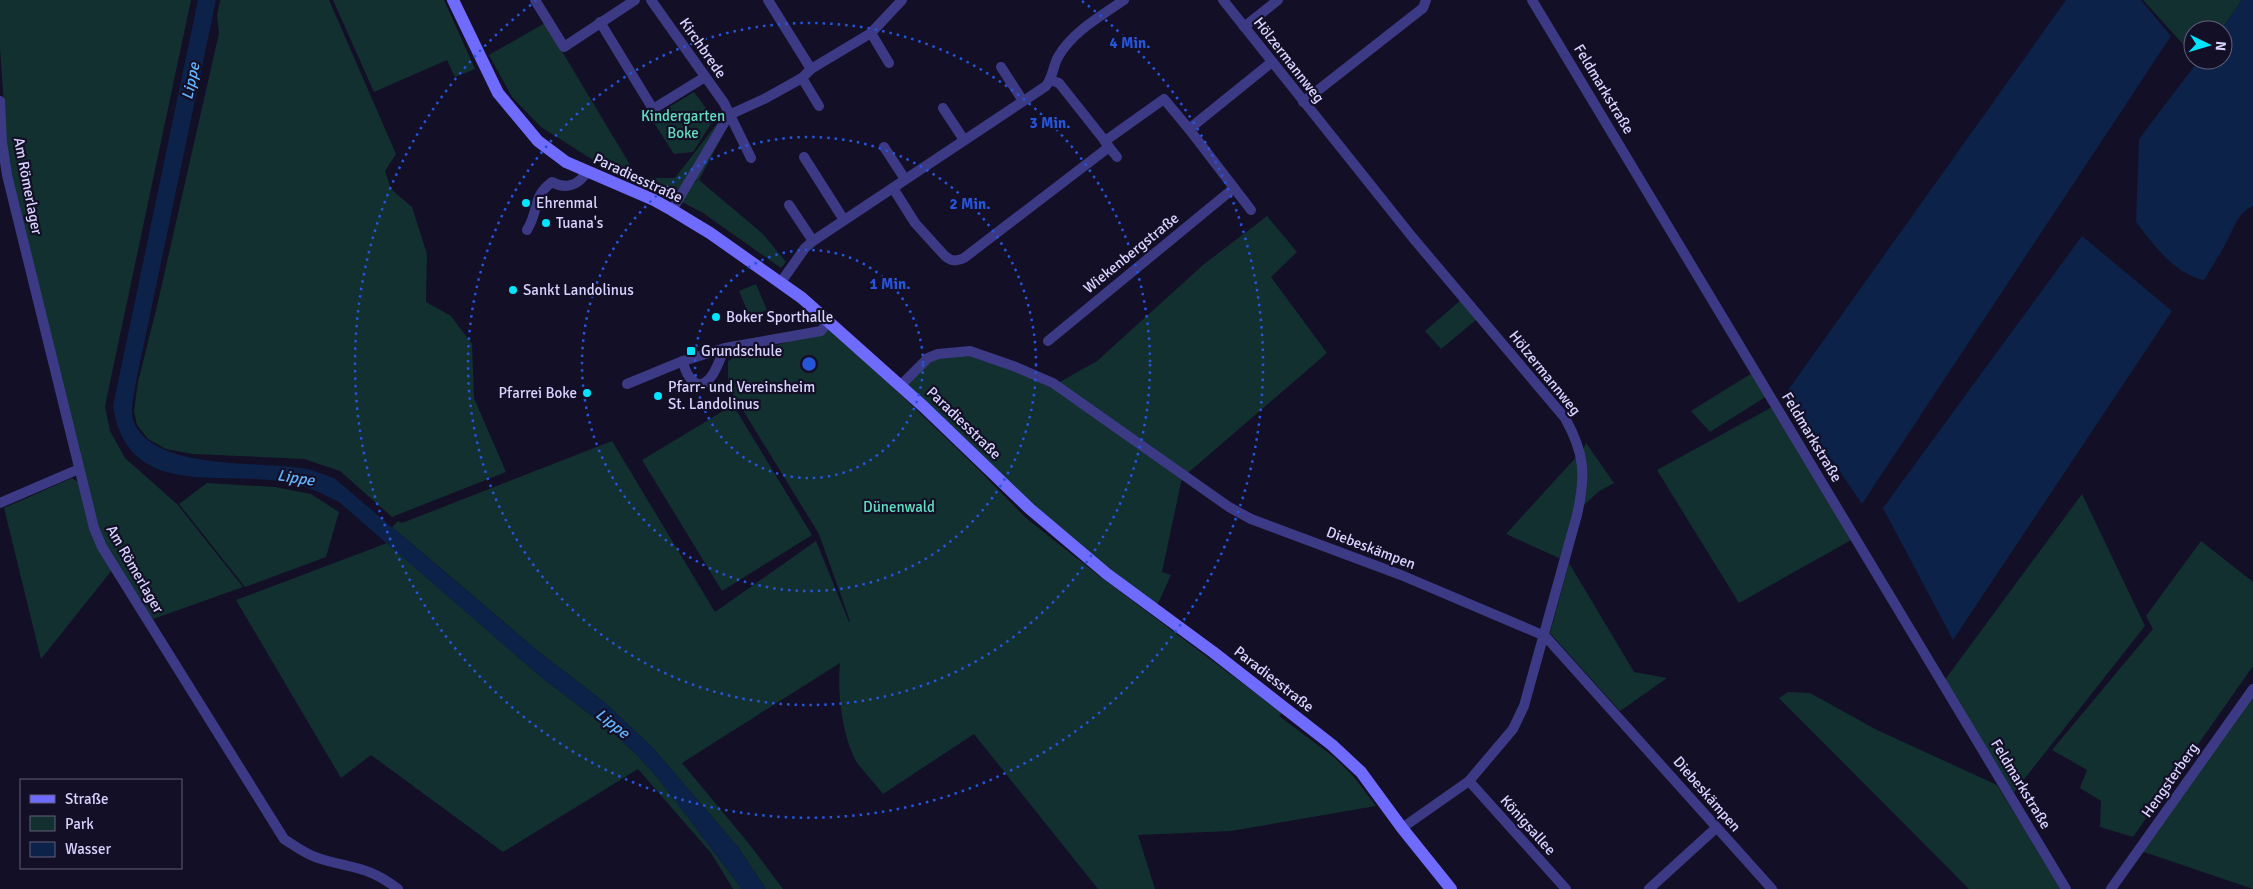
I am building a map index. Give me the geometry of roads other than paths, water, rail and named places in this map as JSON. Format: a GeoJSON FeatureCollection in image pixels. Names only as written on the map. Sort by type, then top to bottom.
{"type":"FeatureCollection","features":[{"type":"Feature","properties":{"kind":"main road","name":"Paradiesstraße"},"geometry":{"type":"LineString","coordinates":[[453,0],[488,76],[511,112],[538,142],[566,162],[654,200],[672,210],[781,282],[829,321],[1030,509],[1107,574],[1213,652],[1332,745],[1361,772],[1402,828],[1451,889]]}},
{"type":"Feature","properties":{"kind":"street"},"geometry":{"type":"LineString","coordinates":[[535,0],[564,47],[635,0]]}},
{"type":"Feature","properties":{"kind":"street","name":"Kirchbrede"},"geometry":{"type":"LineString","coordinates":[[651,0],[724,103],[751,158]]}},
{"type":"Feature","properties":{"kind":"street"},"geometry":{"type":"LineString","coordinates":[[768,0],[811,69]]}},
{"type":"Feature","properties":{"kind":"street"},"geometry":{"type":"LineString","coordinates":[[672,210],[729,115],[764,99],[802,78],[811,69],[871,33],[902,0]]}},
{"type":"Feature","properties":{"kind":"street"},"geometry":{"type":"LineString","coordinates":[[781,282],[805,248],[813,241],[1046,86],[1058,57],[1078,33],[1124,0]]}},
{"type":"Feature","properties":{"kind":"street","name":"Hölzermannweg"},"geometry":{"type":"LineString","coordinates":[[1223,0],[1412,238],[1565,418],[1580,451],[1584,485],[1545,636],[1524,706],[1513,729],[1469,781],[1402,828]]}},
{"type":"Feature","properties":{"kind":"street"},"geometry":{"type":"LineString","coordinates":[[1244,27],[1278,0]]}},
{"type":"Feature","properties":{"kind":"street"},"geometry":{"type":"LineString","coordinates":[[1303,102],[1422,8],[1426,0]]}},
{"type":"Feature","properties":{"kind":"street","name":"Feldmarkstraße"},"geometry":{"type":"LineString","coordinates":[[1532,0],[2066,889]]}},
{"type":"Feature","properties":{"kind":"street"},"geometry":{"type":"LineString","coordinates":[[600,22],[653,109],[705,76]]}},
{"type":"Feature","properties":{"kind":"street"},"geometry":{"type":"LineString","coordinates":[[871,33],[889,63]]}},
{"type":"Feature","properties":{"kind":"street"},"geometry":{"type":"LineString","coordinates":[[1189,129],[1272,62]]}},
{"type":"Feature","properties":{"kind":"street"},"geometry":{"type":"LineString","coordinates":[[1001,67],[1023,101]]}},
{"type":"Feature","properties":{"kind":"street"},"geometry":{"type":"LineString","coordinates":[[802,78],[819,106]]}},
{"type":"Feature","properties":{"kind":"street"},"geometry":{"type":"LineString","coordinates":[[1050,80],[1059,83],[1117,157]]}},
{"type":"Feature","properties":{"kind":"street"},"geometry":{"type":"LineString","coordinates":[[893,188],[915,222],[945,256],[950,260],[957,261],[964,258],[1164,99],[1251,210]]}},
{"type":"Feature","properties":{"kind":"street","name":"Am Römerlager"},"geometry":{"type":"LineString","coordinates":[[0,100],[2,142],[7,175],[94,528],[102,547],[284,839],[300,850],[318,858],[363,869],[381,876],[398,889]]}},
{"type":"Feature","properties":{"kind":"street"},"geometry":{"type":"LineString","coordinates":[[943,108],[964,140]]}},
{"type":"Feature","properties":{"kind":"street"},"geometry":{"type":"LineString","coordinates":[[884,147],[905,179]]}},
{"type":"Feature","properties":{"kind":"street"},"geometry":{"type":"LineString","coordinates":[[804,157],[844,220]]}},
{"type":"Feature","properties":{"kind":"street"},"geometry":{"type":"LineString","coordinates":[[527,230],[532,222],[539,194],[542,190],[552,182],[565,186],[580,182],[587,172]]}},
{"type":"Feature","properties":{"kind":"street","name":"Wiekenbergstraße"},"geometry":{"type":"LineString","coordinates":[[1048,341],[1234,188]]}},
{"type":"Feature","properties":{"kind":"street"},"geometry":{"type":"LineString","coordinates":[[789,205],[813,241]]}},
{"type":"Feature","properties":{"kind":"street"},"geometry":{"type":"LineString","coordinates":[[627,384],[683,361],[725,348],[821,330],[829,321]]}},
{"type":"Feature","properties":{"kind":"street"},"geometry":{"type":"LineString","coordinates":[[683,361],[689,379],[696,383],[701,383],[713,374],[725,348]]}},
{"type":"Feature","properties":{"kind":"street","name":"Diebeskämpen"},"geometry":{"type":"LineString","coordinates":[[900,386],[928,358],[938,354],[970,351],[1016,367],[1053,384],[1229,507],[1251,518],[1401,575],[1545,636],[1772,889]]}},
{"type":"Feature","properties":{"kind":"street"},"geometry":{"type":"LineString","coordinates":[[0,503],[79,469]]}},
{"type":"Feature","properties":{"kind":"street","name":"Hengsterberg"},"geometry":{"type":"LineString","coordinates":[[2111,889],[2253,689]]}},
{"type":"Feature","properties":{"kind":"street","name":"Königsallee"},"geometry":{"type":"LineString","coordinates":[[1469,781],[1566,889]]}},
{"type":"Feature","properties":{"kind":"street"},"geometry":{"type":"LineString","coordinates":[[1649,889],[1716,828]]}},
{"type":"Feature","properties":{"kind":"water","name":"Lippe"},"geometry":{"type":"Polygon","coordinates":[[[198,0],[216,0],[136,382],[132,416],[136,427],[149,441],[166,451],[188,457],[211,461],[305,469],[334,478],[539,652],[604,702],[653,748],[738,847],[766,889],[742,889],[658,778],[635,753],[603,724],[541,677],[339,502],[309,488],[286,482],[176,474],[154,467],[135,455],[121,435],[113,406],[198,0]]]}},
{"type":"Feature","properties":{"kind":"water"},"geometry":{"type":"Polygon","coordinates":[[[2066,0],[2141,0],[2171,36],[1862,504],[1786,393],[2066,0]]]}},
{"type":"Feature","properties":{"kind":"water"},"geometry":{"type":"Polygon","coordinates":[[[2242,0],[2253,0],[2253,206],[2244,212],[2238,220],[2204,280],[2183,272],[2174,265],[2136,222],[2139,139],[2191,70],[2233,70],[2233,20],[2228,20],[2242,0]]]}},
{"type":"Feature","properties":{"kind":"water"},"geometry":{"type":"Polygon","coordinates":[[[2082,236],[2172,311],[1953,640],[1883,508],[2082,236]]]}},
{"type":"Feature","properties":{"kind":"place","name":"Ehrenmal"},"geometry":{"type":"Point","coordinates":[526,203]}},
{"type":"Feature","properties":{"kind":"place","name":"Tuana's"},"geometry":{"type":"Point","coordinates":[546,223]}},
{"type":"Feature","properties":{"kind":"place","name":"Sankt Landolinus"},"geometry":{"type":"Point","coordinates":[513,290]}},
{"type":"Feature","properties":{"kind":"place","name":"Boker Sporthalle"},"geometry":{"type":"Point","coordinates":[716,317]}},
{"type":"Feature","properties":{"kind":"place","name":"Grundschule"},"geometry":{"type":"Point","coordinates":[691,351]}},
{"type":"Feature","properties":{"kind":"place","name":"Pfarrei Boke"},"geometry":{"type":"Point","coordinates":[587,393]}},
{"type":"Feature","properties":{"kind":"place","name":"Pfarr- und Vereinsheim St. Landolinus"},"geometry":{"type":"Point","coordinates":[658,396]}},
{"type":"Feature","properties":{"kind":"park label","name":"Kindergarten Boke"},"geometry":{"type":"Point","coordinates":[683,124]}},
{"type":"Feature","properties":{"kind":"park label","name":"Dünenwald"},"geometry":{"type":"Point","coordinates":[899,507]}}]}
